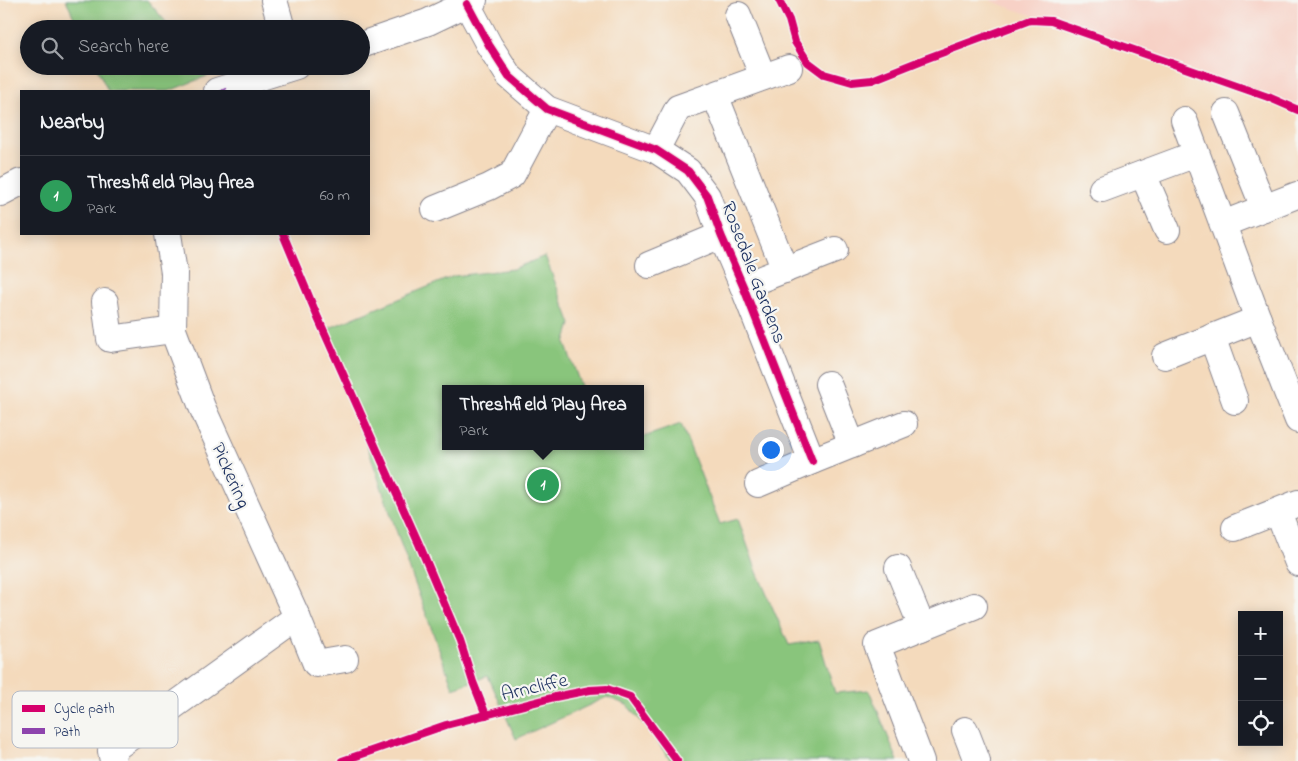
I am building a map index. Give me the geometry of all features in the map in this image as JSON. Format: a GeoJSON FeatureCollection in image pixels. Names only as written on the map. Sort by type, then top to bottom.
{"type":"FeatureCollection","features":[{"type":"Feature","properties":{"kind":"street"},"geometry":{"type":"LineString","coordinates":[[274,0],[280,20]]}},
{"type":"Feature","properties":{"kind":"street"},"geometry":{"type":"LineString","coordinates":[[370,41],[428,22],[471,2]]}},
{"type":"Feature","properties":{"kind":"street","name":"Rosedale Gardens"},"geometry":{"type":"LineString","coordinates":[[471,2],[489,46],[509,76],[547,109],[656,150],[688,171],[707,196],[812,461]]}},
{"type":"Feature","properties":{"kind":"street"},"geometry":{"type":"LineString","coordinates":[[738,15],[763,77]]}},
{"type":"Feature","properties":{"kind":"street"},"geometry":{"type":"LineString","coordinates":[[656,150],[678,108],[789,68]]}},
{"type":"Feature","properties":{"kind":"street"},"geometry":{"type":"LineString","coordinates":[[220,90],[266,75]]}},
{"type":"Feature","properties":{"kind":"street"},"geometry":{"type":"LineString","coordinates":[[714,95],[785,270]]}},
{"type":"Feature","properties":{"kind":"street"},"geometry":{"type":"LineString","coordinates":[[435,209],[489,187],[512,175],[547,109]]}},
{"type":"Feature","properties":{"kind":"street"},"geometry":{"type":"LineString","coordinates":[[1226,113],[1264,208]]}},
{"type":"Feature","properties":{"kind":"street"},"geometry":{"type":"LineString","coordinates":[[1184,120],[1258,319],[1298,420]]}},
{"type":"Feature","properties":{"kind":"street"},"geometry":{"type":"LineString","coordinates":[[1102,189],[1196,154]]}},
{"type":"Feature","properties":{"kind":"street"},"geometry":{"type":"LineString","coordinates":[[1143,174],[1168,230]]}},
{"type":"Feature","properties":{"kind":"street"},"geometry":{"type":"LineString","coordinates":[[0,193],[20,183]]}},
{"type":"Feature","properties":{"kind":"street"},"geometry":{"type":"LineString","coordinates":[[1223,224],[1297,195]]}},
{"type":"Feature","properties":{"kind":"street","name":"Pickering"},"geometry":{"type":"LineString","coordinates":[[168,235],[174,272],[173,330],[202,407],[297,617],[316,664],[345,659]]}},
{"type":"Feature","properties":{"kind":"street","name":"Rosedale Gardens"},"geometry":{"type":"LineString","coordinates":[[649,265],[721,235]]}},
{"type":"Feature","properties":{"kind":"street","name":"Rosedale Gardens"},"geometry":{"type":"LineString","coordinates":[[742,286],[835,250]]}},
{"type":"Feature","properties":{"kind":"street"},"geometry":{"type":"LineString","coordinates":[[105,302],[110,339],[173,330]]}},
{"type":"Feature","properties":{"kind":"street"},"geometry":{"type":"LineString","coordinates":[[1165,356],[1258,319]]}},
{"type":"Feature","properties":{"kind":"street"},"geometry":{"type":"LineString","coordinates":[[1212,337],[1235,401]]}},
{"type":"Feature","properties":{"kind":"street"},"geometry":{"type":"LineString","coordinates":[[828,384],[852,445]]}},
{"type":"Feature","properties":{"kind":"street"},"geometry":{"type":"LineString","coordinates":[[758,484],[904,424]]}},
{"type":"Feature","properties":{"kind":"street"},"geometry":{"type":"LineString","coordinates":[[1235,528],[1288,508],[1298,563]]}},
{"type":"Feature","properties":{"kind":"street"},"geometry":{"type":"LineString","coordinates":[[898,568],[922,627]]}},
{"type":"Feature","properties":{"kind":"street"},"geometry":{"type":"LineString","coordinates":[[921,761],[877,645],[974,606]]}},
{"type":"Feature","properties":{"kind":"street"},"geometry":{"type":"LineString","coordinates":[[178,703],[297,617]]}},
{"type":"Feature","properties":{"kind":"street"},"geometry":{"type":"LineString","coordinates":[[964,730],[977,761]]}},
{"type":"Feature","properties":{"kind":"street"},"geometry":{"type":"LineString","coordinates":[[113,761],[111,751],[115,748]]}},
{"type":"Feature","properties":{"kind":"shaded area"},"geometry":{"type":"Polygon","coordinates":[[[1298,0],[1298,109],[991,1],[1298,0]]]}},
{"type":"Feature","properties":{"kind":"green space"},"geometry":{"type":"Polygon","coordinates":[[[66,0],[147,0],[164,20],[75,20],[66,0]]]}},
{"type":"Feature","properties":{"kind":"green space"},"geometry":{"type":"Polygon","coordinates":[[[100,75],[209,75],[172,90],[108,90],[100,75]]]}},
{"type":"Feature","properties":{"kind":"green space"},"geometry":{"type":"Polygon","coordinates":[[[545,256],[571,324],[565,343],[581,385],[442,385],[442,450],[644,450],[644,437],[681,424],[720,524],[738,519],[757,572],[789,645],[819,640],[835,693],[869,690],[898,761],[671,761],[653,735],[627,705],[607,697],[516,739],[488,676],[453,688],[405,556],[327,329],[454,276],[513,269],[545,256]]]}},
{"type":"Feature","properties":{"kind":"cycle path"},"geometry":{"type":"LineString","coordinates":[[779,0],[789,20],[795,42],[808,62],[824,74],[852,82],[872,80],[1030,20],[1051,21],[1268,97],[1298,110]]}},
{"type":"Feature","properties":{"kind":"cycle path"},"geometry":{"type":"LineString","coordinates":[[467,4],[489,45],[509,76],[547,109],[656,150],[688,171],[707,196],[812,461]]}},
{"type":"Feature","properties":{"kind":"cycle path"},"geometry":{"type":"LineString","coordinates":[[283,235],[460,641],[486,715]]}},
{"type":"Feature","properties":{"kind":"cycle path","name":"Arncliffe"},"geometry":{"type":"LineString","coordinates":[[342,761],[446,725],[555,697],[590,690],[607,689],[630,697],[677,761]]}},
{"type":"Feature","properties":{"kind":"place","name":"Threshfield Play Area"},"geometry":{"type":"Point","coordinates":[543,485]}}]}
